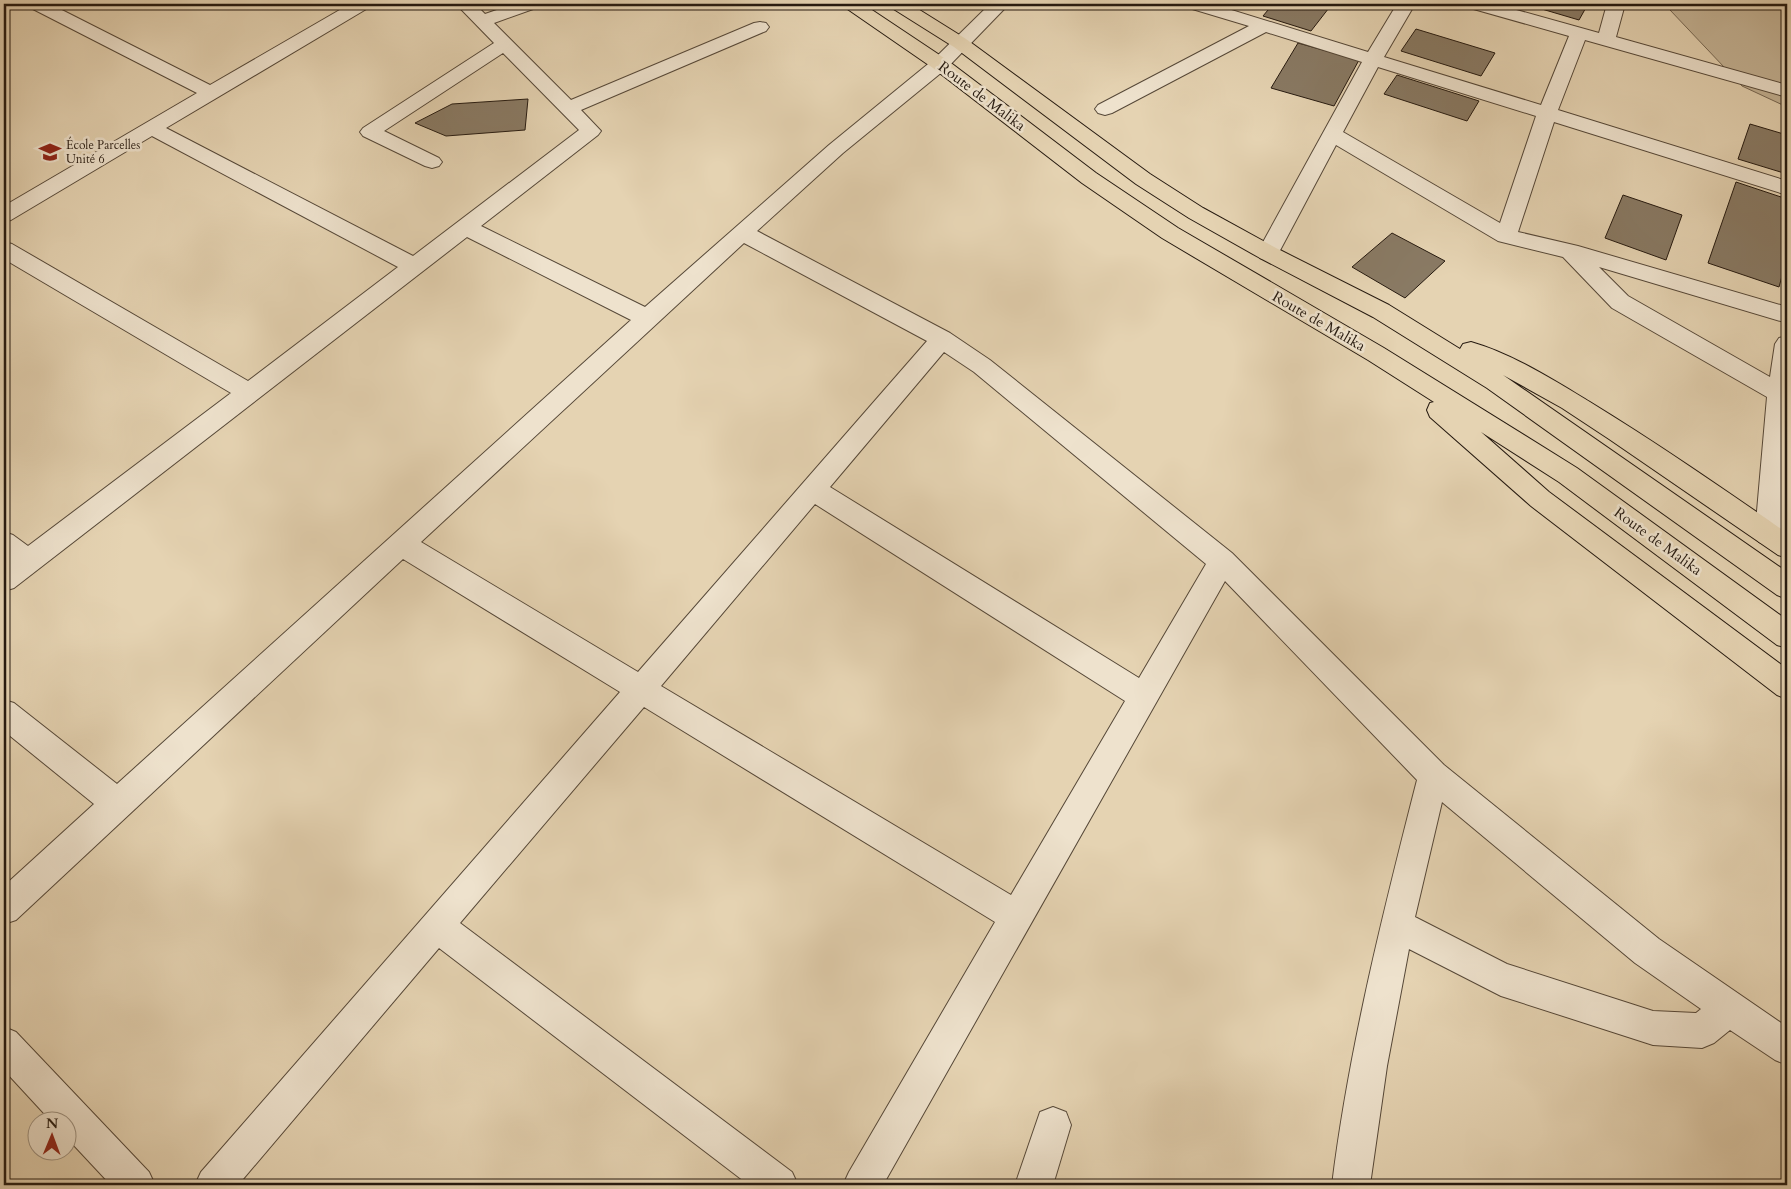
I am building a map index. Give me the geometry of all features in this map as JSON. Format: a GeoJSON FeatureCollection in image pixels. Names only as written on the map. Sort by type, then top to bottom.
{"type":"FeatureCollection","features":[{"type":"Feature","properties":{"kind":"main road","name":"Route de Malika"},"geometry":{"type":"LineString","coordinates":[[852,4],[940,64],[1090,178],[1170,233],[1376,354],[1568,474],[1787,636]]}},
{"type":"Feature","properties":{"kind":"main road","name":"Route de Malika"},"geometry":{"type":"LineString","coordinates":[[898,4],[960,43],[1143,179],[1196,213],[1268,253],[1381,311],[1495,382],[1596,451],[1787,587]]}},
{"type":"Feature","properties":{"kind":"main road"},"geometry":{"type":"LineString","coordinates":[[1381,311],[1506,365],[1554,391],[1778,540]]}},
{"type":"Feature","properties":{"kind":"main road"},"geometry":{"type":"LineString","coordinates":[[1376,354],[1540,499],[1787,686]]}},
{"type":"Feature","properties":{"kind":"street"},"geometry":{"type":"LineString","coordinates":[[36,4],[210,93]]}},
{"type":"Feature","properties":{"kind":"street"},"geometry":{"type":"LineString","coordinates":[[330,4],[355,8]]}},
{"type":"Feature","properties":{"kind":"street"},"geometry":{"type":"LineString","coordinates":[[4,580],[591,131],[465,4]]}},
{"type":"Feature","properties":{"kind":"street"},"geometry":{"type":"LineString","coordinates":[[482,21],[530,4]]}},
{"type":"Feature","properties":{"kind":"street"},"geometry":{"type":"LineString","coordinates":[[4,908],[647,318],[836,149],[940,64],[1000,4]]}},
{"type":"Feature","properties":{"kind":"street"},"geometry":{"type":"LineString","coordinates":[[1195,4],[1787,188]]}},
{"type":"Feature","properties":{"kind":"street"},"geometry":{"type":"LineString","coordinates":[[1268,253],[1333,135],[1372,58],[1406,4]]}},
{"type":"Feature","properties":{"kind":"street"},"geometry":{"type":"LineString","coordinates":[[1476,4],[1787,91]]}},
{"type":"Feature","properties":{"kind":"street"},"geometry":{"type":"LineString","coordinates":[[1606,40],[1616,4]]}},
{"type":"Feature","properties":{"kind":"street"},"geometry":{"type":"LineString","coordinates":[[4,215],[355,8]]}},
{"type":"Feature","properties":{"kind":"street"},"geometry":{"type":"LineString","coordinates":[[1105,109],[1265,25]]}},
{"type":"Feature","properties":{"kind":"street"},"geometry":{"type":"LineString","coordinates":[[569,108],[760,27]]}},
{"type":"Feature","properties":{"kind":"street"},"geometry":{"type":"LineString","coordinates":[[1506,236],[1547,113],[1579,33]]}},
{"type":"Feature","properties":{"kind":"street"},"geometry":{"type":"LineString","coordinates":[[432,162],[370,132],[505,44]]}},
{"type":"Feature","properties":{"kind":"street"},"geometry":{"type":"LineString","coordinates":[[152,128],[414,266]]}},
{"type":"Feature","properties":{"kind":"street"},"geometry":{"type":"LineString","coordinates":[[1333,135],[1506,236],[1570,251],[1787,315]]}},
{"type":"Feature","properties":{"kind":"street"},"geometry":{"type":"LineString","coordinates":[[465,227],[647,318]]}},
{"type":"Feature","properties":{"kind":"street"},"geometry":{"type":"LineString","coordinates":[[742,233],[942,339],[982,366],[1222,561],[1433,775],[1646,951],[1787,1048]]}},
{"type":"Feature","properties":{"kind":"street"},"geometry":{"type":"LineString","coordinates":[[4,249],[248,392]]}},
{"type":"Feature","properties":{"kind":"street"},"geometry":{"type":"LineString","coordinates":[[1570,251],[1620,302],[1779,393]]}},
{"type":"Feature","properties":{"kind":"street"},"geometry":{"type":"LineString","coordinates":[[214,1185],[942,339]]}},
{"type":"Feature","properties":{"kind":"street"},"geometry":{"type":"LineString","coordinates":[[1778,540],[1779,393],[1787,344]]}},
{"type":"Feature","properties":{"kind":"street"},"geometry":{"type":"LineString","coordinates":[[812,489],[1144,697]]}},
{"type":"Feature","properties":{"kind":"street"},"geometry":{"type":"LineString","coordinates":[[4,543],[28,561]]}},
{"type":"Feature","properties":{"kind":"street"},"geometry":{"type":"LineString","coordinates":[[401,544],[1017,917]]}},
{"type":"Feature","properties":{"kind":"street"},"geometry":{"type":"LineString","coordinates":[[862,1185],[1222,561]]}},
{"type":"Feature","properties":{"kind":"street"},"geometry":{"type":"LineString","coordinates":[[4,713],[117,803]]}},
{"type":"Feature","properties":{"kind":"street"},"geometry":{"type":"LineString","coordinates":[[1352,1185],[1369,1066],[1397,925],[1433,775]]}},
{"type":"Feature","properties":{"kind":"street"},"geometry":{"type":"LineString","coordinates":[[1397,925],[1501,980],[1653,1028],[1702,1031],[1729,1008]]}},
{"type":"Feature","properties":{"kind":"street"},"geometry":{"type":"LineString","coordinates":[[437,926],[779,1185]]}},
{"type":"Feature","properties":{"kind":"street"},"geometry":{"type":"LineString","coordinates":[[4,1044],[136,1185]]}},
{"type":"Feature","properties":{"kind":"street"},"geometry":{"type":"LineString","coordinates":[[1034,1185],[1053,1126]]}},
{"type":"Feature","properties":{"kind":"shaded area"},"geometry":{"type":"Polygon","coordinates":[[[1668,4],[1787,4],[1787,107],[1742,86],[1670,10],[1668,4]]]}},
{"type":"Feature","properties":{"kind":"building"},"geometry":{"type":"Polygon","coordinates":[[[1273,4],[1332,4],[1311,31],[1263,16],[1273,4]]]}},
{"type":"Feature","properties":{"kind":"building"},"geometry":{"type":"Polygon","coordinates":[[[1537,4],[1588,4],[1579,20],[1535,7],[1537,4]]]}},
{"type":"Feature","properties":{"kind":"building"},"geometry":{"type":"Polygon","coordinates":[[[1416,29],[1495,53],[1481,76],[1401,51],[1416,29]]]}},
{"type":"Feature","properties":{"kind":"building"},"geometry":{"type":"Polygon","coordinates":[[[1298,43],[1359,60],[1334,106],[1271,88],[1298,43]]]}},
{"type":"Feature","properties":{"kind":"building"},"geometry":{"type":"Polygon","coordinates":[[[1397,75],[1479,101],[1467,121],[1384,94],[1397,75]]]}},
{"type":"Feature","properties":{"kind":"building"},"geometry":{"type":"Polygon","coordinates":[[[528,99],[525,130],[446,136],[415,123],[452,104],[528,99]]]}},
{"type":"Feature","properties":{"kind":"building"},"geometry":{"type":"Polygon","coordinates":[[[1750,124],[1787,135],[1787,174],[1738,159],[1750,124]]]}},
{"type":"Feature","properties":{"kind":"building"},"geometry":{"type":"Polygon","coordinates":[[[1736,182],[1787,199],[1787,258],[1779,287],[1708,263],[1736,182]]]}},
{"type":"Feature","properties":{"kind":"building"},"geometry":{"type":"Polygon","coordinates":[[[1623,195],[1682,215],[1666,260],[1605,238],[1623,195]]]}},
{"type":"Feature","properties":{"kind":"building"},"geometry":{"type":"Polygon","coordinates":[[[1392,233],[1445,261],[1405,298],[1352,267],[1392,233]]]}},
{"type":"Feature","properties":{"kind":"place","name":"École Parcelles Unité 6"},"geometry":{"type":"Point","coordinates":[50,152]}}]}
